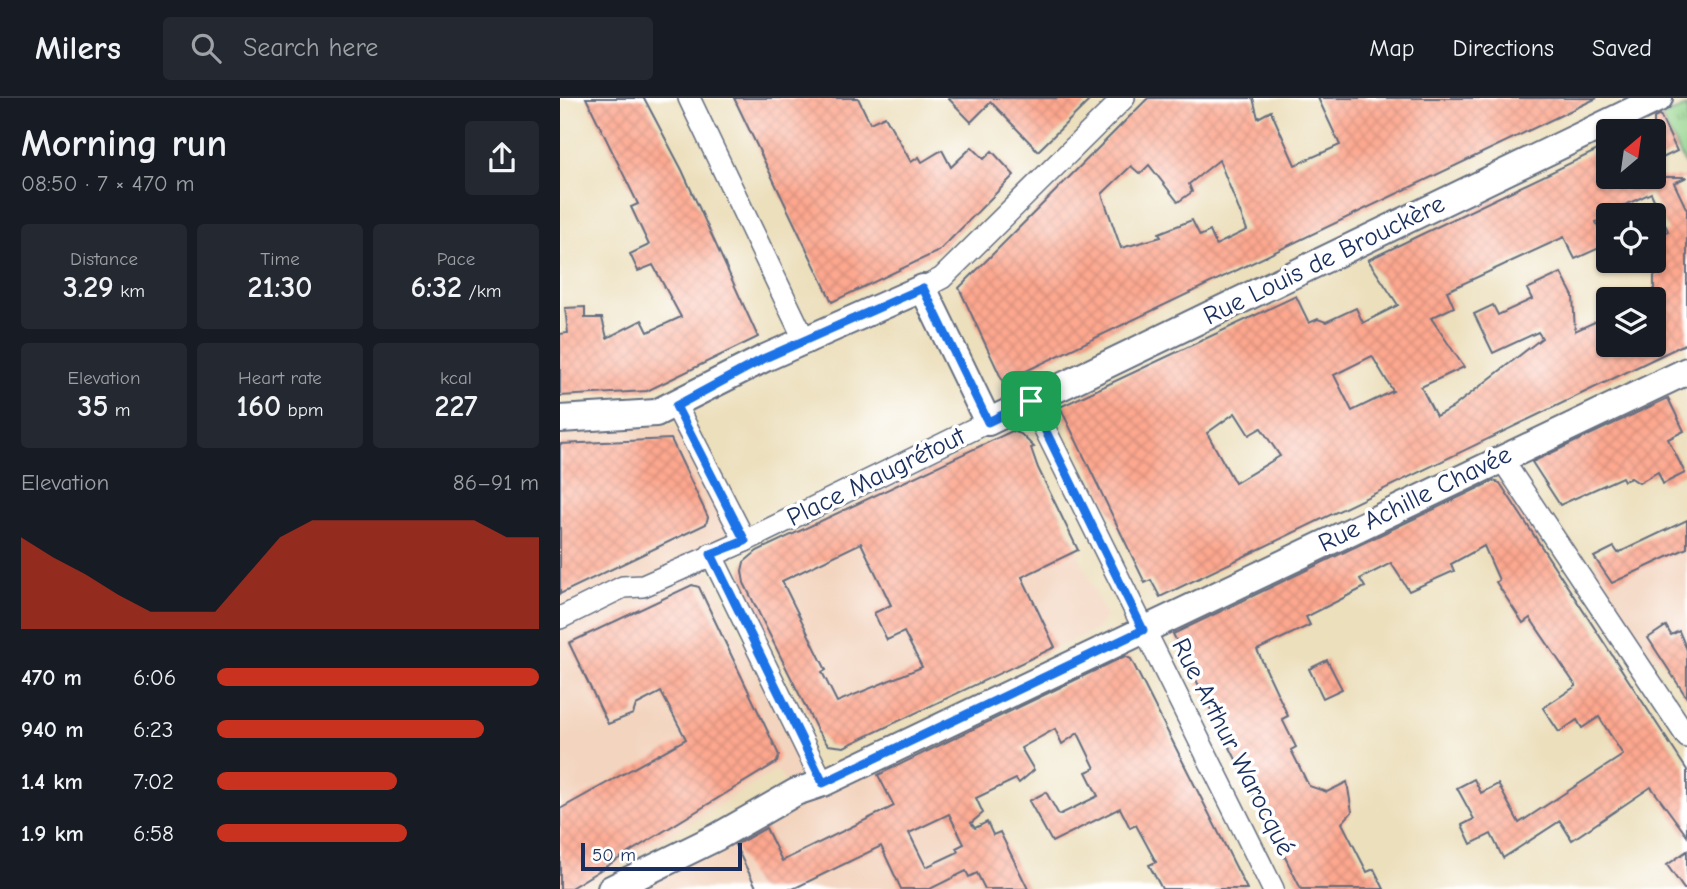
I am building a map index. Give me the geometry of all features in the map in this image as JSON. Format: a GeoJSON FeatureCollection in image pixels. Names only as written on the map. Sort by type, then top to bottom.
{"type":"FeatureCollection","features":[{"type":"Feature","properties":{"kind":"street"},"geometry":{"type":"LineString","coordinates":[[689,98],[806,343]]}},
{"type":"Feature","properties":{"kind":"street"},"geometry":{"type":"LineString","coordinates":[[560,419],[656,413],[676,406],[765,358],[806,343],[942,278],[1124,98]]}},
{"type":"Feature","properties":{"kind":"street","name":"Rue Louis de Brouckère"},"geometry":{"type":"LineString","coordinates":[[988,422],[1659,98]]}},
{"type":"Feature","properties":{"kind":"street","name":"Place Maugrétout"},"geometry":{"type":"LineString","coordinates":[[560,618],[623,587],[643,586],[745,541],[988,422],[923,288]]}},
{"type":"Feature","properties":{"kind":"street","name":"Rue Achille Chavée"},"geometry":{"type":"LineString","coordinates":[[611,889],[717,837],[796,792],[823,783],[1687,371]]}},
{"type":"Feature","properties":{"kind":"street","name":"Rue Arthur Warocqué"},"geometry":{"type":"LineString","coordinates":[[1031,401],[1273,889]]}},
{"type":"Feature","properties":{"kind":"street"},"geometry":{"type":"LineString","coordinates":[[676,406],[745,541]]}},
{"type":"Feature","properties":{"kind":"street"},"geometry":{"type":"LineString","coordinates":[[1501,458],[1687,737]]}},
{"type":"Feature","properties":{"kind":"street"},"geometry":{"type":"LineString","coordinates":[[711,554],[823,783]]}},
{"type":"Feature","properties":{"kind":"shaded area"},"geometry":{"type":"Polygon","coordinates":[[[675,426],[732,532],[705,563],[803,767],[798,778],[787,786],[777,770],[583,889],[560,889],[560,430],[675,426]]]}},
{"type":"Feature","properties":{"kind":"shaded area"},"geometry":{"type":"Polygon","coordinates":[[[1012,431],[1021,434],[1029,443],[1106,616],[1098,629],[1033,658],[980,547],[951,562],[910,479],[1012,431]]]}},
{"type":"Feature","properties":{"kind":"shaded area"},"geometry":{"type":"Polygon","coordinates":[[[845,510],[891,605],[887,640],[904,632],[928,642],[927,691],[934,705],[837,748],[828,745],[819,734],[744,583],[742,571],[750,555],[845,510]]]}},
{"type":"Feature","properties":{"kind":"shaded area"},"geometry":{"type":"Polygon","coordinates":[[[1687,522],[1687,645],[1655,661],[1591,566],[1687,522]]]}},
{"type":"Feature","properties":{"kind":"shaded area"},"geometry":{"type":"Polygon","coordinates":[[[918,748],[986,889],[645,889],[749,826],[918,748]]]}},
{"type":"Feature","properties":{"kind":"green space"},"geometry":{"type":"Polygon","coordinates":[[[1687,107],[1687,168],[1666,127],[1666,119],[1661,117],[1687,107]]]}},
{"type":"Feature","properties":{"kind":"building"},"geometry":{"type":"Polygon","coordinates":[[[586,98],[644,98],[682,170],[758,337],[647,391],[560,396],[560,334],[568,333],[565,308],[585,307],[585,318],[602,318],[607,338],[642,320],[648,332],[681,317],[653,265],[638,271],[630,254],[649,245],[631,207],[638,204],[586,98]]]}},
{"type":"Feature","properties":{"kind":"building"},"geometry":{"type":"Polygon","coordinates":[[[734,98],[858,98],[870,123],[885,116],[911,162],[919,157],[922,162],[942,150],[951,167],[972,147],[984,159],[992,151],[1014,175],[939,251],[832,302],[734,98]]]}},
{"type":"Feature","properties":{"kind":"building"},"geometry":{"type":"Polygon","coordinates":[[[948,98],[1092,98],[1038,151],[991,102],[971,122],[948,98]]]}},
{"type":"Feature","properties":{"kind":"building"},"geometry":{"type":"Polygon","coordinates":[[[1148,98],[1253,98],[1258,118],[1271,111],[1295,165],[1340,145],[1318,98],[1597,98],[1003,382],[959,288],[1148,98]],[[1219,160],[1189,184],[1192,192],[1178,202],[1149,165],[1140,174],[1131,166],[1102,194],[1121,248],[1161,237],[1159,233],[1192,220],[1200,236],[1210,231],[1216,245],[1247,230],[1219,160]]]}},
{"type":"Feature","properties":{"kind":"building"},"geometry":{"type":"Polygon","coordinates":[[[1666,128],[1677,151],[1666,156],[1666,128]]]}},
{"type":"Feature","properties":{"kind":"building"},"geometry":{"type":"Polygon","coordinates":[[[1596,151],[1596,189],[1666,189],[1666,177],[1687,177],[1674,183],[1687,210],[1687,343],[1666,353],[1666,287],[1654,287],[1654,276],[1666,273],[1666,203],[1655,203],[1651,193],[1629,203],[1596,203],[1596,250],[1575,259],[1564,237],[1447,291],[1454,307],[1431,318],[1464,367],[1421,387],[1436,416],[1452,408],[1542,338],[1538,332],[1493,353],[1474,314],[1493,305],[1498,315],[1532,299],[1527,289],[1561,273],[1573,296],[1575,331],[1596,321],[1596,357],[1658,357],[1160,597],[1151,580],[1145,583],[1060,407],[1296,296],[1309,323],[1318,319],[1326,322],[1356,308],[1363,323],[1398,305],[1368,260],[1596,151]],[[1372,356],[1334,375],[1352,411],[1393,391],[1372,356]],[[1235,413],[1207,433],[1235,483],[1280,456],[1261,428],[1249,435],[1235,413]]]}},
{"type":"Feature","properties":{"kind":"building"},"geometry":{"type":"Polygon","coordinates":[[[1668,398],[1684,431],[1668,439],[1685,473],[1663,484],[1658,472],[1639,483],[1631,478],[1624,481],[1622,477],[1560,505],[1532,462],[1668,398]]]}},
{"type":"Feature","properties":{"kind":"building"},"geometry":{"type":"Polygon","coordinates":[[[1012,431],[1021,434],[1034,447],[1031,448],[1038,468],[1078,550],[1022,577],[1055,647],[844,747],[828,745],[817,730],[744,583],[744,562],[757,551],[1012,431]],[[861,543],[782,581],[826,670],[822,672],[837,702],[922,667],[904,632],[887,640],[874,613],[891,605],[861,543]]]}},
{"type":"Feature","properties":{"kind":"building"},"geometry":{"type":"Polygon","coordinates":[[[671,439],[708,517],[706,524],[560,594],[560,444],[671,439]]]}},
{"type":"Feature","properties":{"kind":"building"},"geometry":{"type":"Polygon","coordinates":[[[1493,481],[1500,483],[1687,770],[1687,836],[1651,787],[1572,840],[1560,821],[1503,858],[1491,834],[1471,844],[1462,825],[1474,819],[1457,788],[1474,779],[1481,793],[1498,784],[1519,823],[1623,755],[1599,717],[1582,728],[1577,720],[1559,732],[1543,708],[1576,686],[1530,618],[1523,623],[1496,582],[1499,580],[1484,546],[1451,564],[1454,571],[1409,591],[1391,563],[1360,579],[1365,587],[1306,617],[1310,625],[1257,650],[1288,716],[1282,719],[1296,747],[1291,750],[1309,786],[1327,792],[1347,782],[1352,812],[1342,823],[1367,872],[1374,869],[1384,889],[1301,889],[1173,634],[1493,481]]]}},
{"type":"Feature","properties":{"kind":"building"},"geometry":{"type":"Polygon","coordinates":[[[1687,520],[1687,548],[1612,583],[1594,557],[1614,547],[1618,553],[1687,520]]]}},
{"type":"Feature","properties":{"kind":"building"},"geometry":{"type":"Polygon","coordinates":[[[692,585],[699,587],[779,755],[777,762],[569,889],[560,889],[560,809],[686,739],[661,692],[636,705],[633,714],[608,724],[569,643],[692,585]]]}},
{"type":"Feature","properties":{"kind":"building"},"geometry":{"type":"Polygon","coordinates":[[[1666,626],[1671,635],[1679,631],[1687,650],[1687,698],[1648,638],[1666,626]]]}},
{"type":"Feature","properties":{"kind":"building"},"geometry":{"type":"Polygon","coordinates":[[[1125,656],[1131,659],[1247,889],[1162,889],[1149,865],[1156,862],[1136,825],[1130,828],[1120,808],[1052,842],[1029,801],[1046,792],[1059,815],[1098,796],[1086,772],[1095,768],[1078,733],[1062,744],[1055,729],[1021,748],[1034,770],[1019,783],[1016,779],[976,798],[983,813],[971,823],[975,828],[987,822],[993,835],[1000,832],[1028,889],[985,889],[977,873],[969,877],[966,871],[930,889],[901,889],[881,846],[793,889],[757,889],[735,845],[766,828],[782,861],[894,806],[878,775],[1125,656]],[[949,814],[909,833],[926,867],[958,852],[956,848],[964,844],[949,814]]]}},
{"type":"Feature","properties":{"kind":"building"},"geometry":{"type":"Polygon","coordinates":[[[1327,660],[1342,689],[1323,698],[1309,669],[1327,660]]]}},
{"type":"Feature","properties":{"kind":"building"},"geometry":{"type":"Polygon","coordinates":[[[1687,851],[1687,889],[1684,889],[1667,865],[1687,851]]]}},
{"type":"Feature","properties":{"kind":"route"},"geometry":{"type":"LineString","coordinates":[[923,288],[988,422],[1031,401],[1143,630],[823,783],[711,554],[745,541],[676,406],[765,358],[806,343],[923,288]]}}]}
